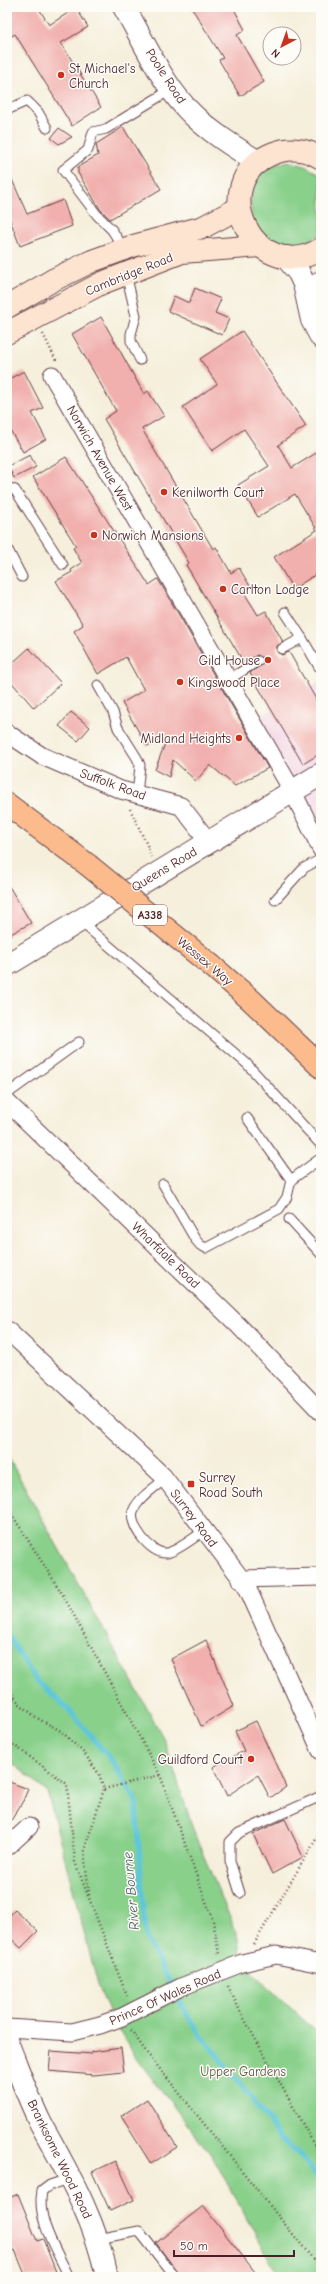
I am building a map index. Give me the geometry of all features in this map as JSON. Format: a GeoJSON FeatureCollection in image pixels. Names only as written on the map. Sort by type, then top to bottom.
{"type":"FeatureCollection","features":[{"type":"Feature","properties":{"kind":"highway","name":"Wessex Way"},"geometry":{"type":"LineString","coordinates":[[7,804],[88,865],[212,966],[251,1000],[321,1067]]}},
{"type":"Feature","properties":{"kind":"main road"},"geometry":{"type":"LineString","coordinates":[[321,158],[306,152],[291,150],[272,154],[258,162],[243,182],[239,208],[245,228],[261,246],[273,253],[286,257],[305,256],[321,249]]}},
{"type":"Feature","properties":{"kind":"main road","name":"Cambridge Road"},"geometry":{"type":"LineString","coordinates":[[7,307],[92,261],[124,249],[203,227],[239,208]]}},
{"type":"Feature","properties":{"kind":"main road","name":"Cambridge Road"},"geometry":{"type":"LineString","coordinates":[[7,333],[102,283],[182,252],[261,246]]}},
{"type":"Feature","properties":{"kind":"street","name":"Poole Road"},"geometry":{"type":"LineString","coordinates":[[124,7],[172,89],[192,115],[216,134],[258,162]]}},
{"type":"Feature","properties":{"kind":"street"},"geometry":{"type":"LineString","coordinates":[[286,257],[299,273],[304,284],[312,320],[321,337]]}},
{"type":"Feature","properties":{"kind":"street"},"geometry":{"type":"LineString","coordinates":[[321,282],[321,306]]}},
{"type":"Feature","properties":{"kind":"street","name":"Cambridge Road"},"geometry":{"type":"LineString","coordinates":[[7,295],[38,289]]}},
{"type":"Feature","properties":{"kind":"street","name":"Norwich Avenue West"},"geometry":{"type":"LineString","coordinates":[[52,375],[292,790],[321,849]]}},
{"type":"Feature","properties":{"kind":"street","name":"Suffolk Road"},"geometry":{"type":"LineString","coordinates":[[7,733],[42,756],[129,792],[181,806],[209,842]]}},
{"type":"Feature","properties":{"kind":"street","name":"Queens Road"},"geometry":{"type":"LineString","coordinates":[[7,965],[292,790],[321,774]]}},
{"type":"Feature","properties":{"kind":"street","name":"Wharfdale Road"},"geometry":{"type":"LineString","coordinates":[[7,1102],[238,1325],[321,1412]]}},
{"type":"Feature","properties":{"kind":"street","name":"Surrey Road"},"geometry":{"type":"LineString","coordinates":[[7,1330],[165,1479],[246,1585],[321,1751]]}},
{"type":"Feature","properties":{"kind":"street"},"geometry":{"type":"LineString","coordinates":[[240,1579],[321,1577]]}},
{"type":"Feature","properties":{"kind":"street"},"geometry":{"type":"LineString","coordinates":[[7,1847],[29,1827]]}},
{"type":"Feature","properties":{"kind":"street","name":"Prince Of Wales Road"},"geometry":{"type":"LineString","coordinates":[[7,2028],[72,2032],[128,2015],[181,1987],[242,1964],[276,1955],[321,1964]]}},
{"type":"Feature","properties":{"kind":"street","name":"Branksome Wood Road"},"geometry":{"type":"LineString","coordinates":[[7,2042],[41,2122],[71,2178],[98,2239],[107,2277]]}},
{"type":"Feature","properties":{"kind":"lane"},"geometry":{"type":"LineString","coordinates":[[124,249],[112,230],[97,215],[63,170],[88,150],[93,132],[106,129],[172,89]]}},
{"type":"Feature","properties":{"kind":"lane"},"geometry":{"type":"LineString","coordinates":[[7,110],[27,102],[38,112],[47,128]]}},
{"type":"Feature","properties":{"kind":"lane"},"geometry":{"type":"LineString","coordinates":[[126,274],[136,316],[131,334],[132,341],[140,360]]}},
{"type":"Feature","properties":{"kind":"lane"},"geometry":{"type":"LineString","coordinates":[[7,487],[15,490],[63,566]]}},
{"type":"Feature","properties":{"kind":"lane"},"geometry":{"type":"LineString","coordinates":[[7,548],[22,577]]}},
{"type":"Feature","properties":{"kind":"lane"},"geometry":{"type":"LineString","coordinates":[[285,612],[319,667]]}},
{"type":"Feature","properties":{"kind":"lane"},"geometry":{"type":"LineString","coordinates":[[282,649],[302,638]]}},
{"type":"Feature","properties":{"kind":"lane"},"geometry":{"type":"LineString","coordinates":[[228,680],[258,661]]}},
{"type":"Feature","properties":{"kind":"lane"},"geometry":{"type":"LineString","coordinates":[[98,685],[113,712],[118,728],[140,765],[129,792]]}},
{"type":"Feature","properties":{"kind":"lane"},"geometry":{"type":"LineString","coordinates":[[275,900],[304,868],[321,859]]}},
{"type":"Feature","properties":{"kind":"lane"},"geometry":{"type":"LineString","coordinates":[[79,920],[246,1063],[321,1145]]}},
{"type":"Feature","properties":{"kind":"lane"},"geometry":{"type":"LineString","coordinates":[[7,1094],[79,1042]]}},
{"type":"Feature","properties":{"kind":"lane"},"geometry":{"type":"LineString","coordinates":[[247,1118],[291,1180]]}},
{"type":"Feature","properties":{"kind":"lane"},"geometry":{"type":"LineString","coordinates":[[162,1184],[195,1239],[200,1245],[206,1248],[278,1209],[287,1198],[291,1180],[321,1158]]}},
{"type":"Feature","properties":{"kind":"lane"},"geometry":{"type":"LineString","coordinates":[[289,1219],[321,1254]]}},
{"type":"Feature","properties":{"kind":"lane"},"geometry":{"type":"LineString","coordinates":[[165,1479],[145,1496],[133,1510],[132,1515],[136,1529],[144,1540],[151,1548],[160,1553],[168,1552],[204,1531]]}},
{"type":"Feature","properties":{"kind":"lane"},"geometry":{"type":"LineString","coordinates":[[240,1893],[230,1861],[230,1842],[240,1833],[321,1796]]}},
{"type":"Feature","properties":{"kind":"lane"},"geometry":{"type":"LineString","coordinates":[[69,2276],[42,2214],[40,2202],[42,2191],[50,2185],[71,2178]]}},
{"type":"Feature","properties":{"kind":"lane"},"geometry":{"type":"LineString","coordinates":[[98,2239],[139,2230],[175,2277]]}},
{"type":"Feature","properties":{"kind":"path"},"geometry":{"type":"LineString","coordinates":[[36,335],[42,332],[58,363],[52,375]]}},
{"type":"Feature","properties":{"kind":"path"},"geometry":{"type":"LineString","coordinates":[[129,792],[147,845],[155,875]]}},
{"type":"Feature","properties":{"kind":"path"},"geometry":{"type":"LineString","coordinates":[[7,1508],[63,1595],[160,1775],[213,1921],[222,1972],[241,2013],[321,2157]]}},
{"type":"Feature","properties":{"kind":"path"},"geometry":{"type":"LineString","coordinates":[[8,1687],[20,1704],[37,1718],[61,1731],[84,1753],[100,1774],[104,1789],[84,1851],[89,1901]]}},
{"type":"Feature","properties":{"kind":"path"},"geometry":{"type":"LineString","coordinates":[[7,1740],[67,1784],[75,1862],[128,2015],[147,2054],[321,2269]]}},
{"type":"Feature","properties":{"kind":"path"},"geometry":{"type":"LineString","coordinates":[[104,1789],[137,1782],[160,1775]]}},
{"type":"Feature","properties":{"kind":"path"},"geometry":{"type":"LineString","coordinates":[[242,1964],[321,1831]]}},
{"type":"Feature","properties":{"kind":"shaded area"},"geometry":{"type":"Polygon","coordinates":[[[321,680],[321,831],[259,718],[321,680]]]}},
{"type":"Feature","properties":{"kind":"green space"},"geometry":{"type":"Polygon","coordinates":[[[288,161],[305,166],[321,175],[321,233],[313,239],[294,245],[284,245],[266,239],[253,223],[251,211],[251,197],[255,180],[270,166],[288,161]]]}},
{"type":"Feature","properties":{"kind":"green space","name":"Upper Gardens"},"geometry":{"type":"Polygon","coordinates":[[[7,1455],[164,1739],[196,1838],[237,1934],[242,1963],[321,2036],[321,2277],[279,2277],[212,2156],[137,2059],[113,2020],[98,1985],[47,1791],[7,1759],[7,1455]]]}},
{"type":"Feature","properties":{"kind":"building","name":"St Michael's Church"},"geometry":{"type":"Polygon","coordinates":[[[7,7],[38,7],[49,25],[76,8],[88,27],[61,43],[101,107],[72,126],[15,34],[7,39],[7,7]]]}},
{"type":"Feature","properties":{"kind":"building"},"geometry":{"type":"Polygon","coordinates":[[[191,7],[233,7],[245,30],[237,35],[264,82],[240,96],[219,60],[223,58],[191,7]]]}},
{"type":"Feature","properties":{"kind":"building"},"geometry":{"type":"Polygon","coordinates":[[[123,127],[161,189],[110,219],[100,209],[78,173],[78,167],[98,155],[96,144],[123,127]]]}},
{"type":"Feature","properties":{"kind":"building"},"geometry":{"type":"Polygon","coordinates":[[[59,128],[72,137],[59,144],[51,138],[59,128]]]}},
{"type":"Feature","properties":{"kind":"building"},"geometry":{"type":"Polygon","coordinates":[[[7,168],[27,214],[63,200],[72,226],[20,246],[7,212],[7,168]]]}},
{"type":"Feature","properties":{"kind":"building"},"geometry":{"type":"Polygon","coordinates":[[[195,288],[221,299],[215,313],[229,319],[222,335],[168,311],[174,296],[189,303],[195,288]]]}},
{"type":"Feature","properties":{"kind":"building"},"geometry":{"type":"Polygon","coordinates":[[[101,317],[144,394],[148,391],[164,416],[142,429],[213,549],[216,547],[231,573],[239,568],[250,586],[243,591],[258,615],[266,611],[283,642],[277,646],[277,652],[282,655],[289,652],[321,708],[321,753],[303,764],[250,673],[263,664],[263,658],[257,655],[244,663],[186,565],[189,563],[104,419],[116,411],[72,334],[101,317]]]}},
{"type":"Feature","properties":{"kind":"building"},"geometry":{"type":"Polygon","coordinates":[[[242,331],[306,426],[278,445],[292,468],[321,450],[321,571],[293,589],[274,557],[317,530],[295,494],[258,517],[238,485],[269,466],[244,429],[212,451],[183,407],[217,384],[200,359],[242,331]]]}},
{"type":"Feature","properties":{"kind":"building"},"geometry":{"type":"Polygon","coordinates":[[[24,371],[43,408],[32,413],[46,439],[23,452],[7,425],[7,380],[24,371]]]}},
{"type":"Feature","properties":{"kind":"building"},"geometry":{"type":"Polygon","coordinates":[[[30,455],[36,467],[14,478],[8,466],[30,455]]]}},
{"type":"Feature","properties":{"kind":"building"},"geometry":{"type":"Polygon","coordinates":[[[66,457],[149,585],[158,579],[268,768],[235,786],[210,765],[196,781],[173,760],[169,777],[155,770],[167,738],[147,746],[122,703],[144,690],[126,657],[98,674],[74,631],[83,625],[56,581],[72,572],[71,570],[82,563],[73,548],[76,546],[33,477],[66,457]]]}},
{"type":"Feature","properties":{"kind":"building"},"geometry":{"type":"Polygon","coordinates":[[[29,648],[61,683],[34,708],[7,677],[7,668],[29,648]]]}},
{"type":"Feature","properties":{"kind":"building"},"geometry":{"type":"Polygon","coordinates":[[[71,712],[90,727],[78,741],[59,726],[71,712]]]}},
{"type":"Feature","properties":{"kind":"building"},"geometry":{"type":"Polygon","coordinates":[[[7,883],[31,923],[7,936],[7,883]]]}},
{"type":"Feature","properties":{"kind":"building"},"geometry":{"type":"Polygon","coordinates":[[[206,1640],[234,1706],[201,1726],[171,1659],[206,1640]]]}},
{"type":"Feature","properties":{"kind":"building","name":"Guildford Court"},"geometry":{"type":"Polygon","coordinates":[[[256,1721],[286,1787],[270,1798],[258,1775],[227,1796],[213,1767],[244,1751],[235,1731],[256,1721]]]}},
{"type":"Feature","properties":{"kind":"building"},"geometry":{"type":"Polygon","coordinates":[[[7,1781],[28,1789],[23,1801],[7,1827],[7,1781]]]}},
{"type":"Feature","properties":{"kind":"building"},"geometry":{"type":"Polygon","coordinates":[[[285,1819],[303,1857],[272,1874],[253,1834],[285,1819]]]}},
{"type":"Feature","properties":{"kind":"building"},"geometry":{"type":"Polygon","coordinates":[[[15,1910],[38,1931],[21,1948],[7,1935],[7,1918],[15,1910]]]}},
{"type":"Feature","properties":{"kind":"building"},"geometry":{"type":"Polygon","coordinates":[[[121,2048],[124,2072],[94,2075],[49,2071],[51,2051],[92,2054],[91,2052],[121,2048]]]}},
{"type":"Feature","properties":{"kind":"building"},"geometry":{"type":"Polygon","coordinates":[[[147,2099],[177,2147],[151,2164],[121,2116],[147,2099]]]}},
{"type":"Feature","properties":{"kind":"building"},"geometry":{"type":"Polygon","coordinates":[[[116,2161],[134,2200],[110,2211],[92,2172],[116,2161]]]}},
{"type":"Feature","properties":{"kind":"building"},"geometry":{"type":"Polygon","coordinates":[[[18,2194],[37,2241],[43,2239],[58,2277],[26,2277],[15,2250],[7,2253],[7,2199],[18,2194]]]}},
{"type":"Feature","properties":{"kind":"building"},"geometry":{"type":"Polygon","coordinates":[[[203,2206],[259,2277],[181,2277],[156,2243],[203,2206]]]}},
{"type":"Feature","properties":{"kind":"waterway","name":"River Bourne"},"geometry":{"type":"LineString","coordinates":[[7,1634],[36,1680],[69,1710],[112,1761],[136,1801],[144,1919],[148,1942],[193,2025],[253,2100],[280,2138],[303,2158],[321,2182]]}},
{"type":"Feature","properties":{"kind":"place","name":"St Michael's Church"},"geometry":{"type":"Point","coordinates":[61,75]}},
{"type":"Feature","properties":{"kind":"place","name":"Kenilworth Court"},"geometry":{"type":"Point","coordinates":[164,492]}},
{"type":"Feature","properties":{"kind":"place","name":"Norwich Mansions"},"geometry":{"type":"Point","coordinates":[94,535]}},
{"type":"Feature","properties":{"kind":"place","name":"Carlton Lodge"},"geometry":{"type":"Point","coordinates":[223,589]}},
{"type":"Feature","properties":{"kind":"place","name":"Gild House"},"geometry":{"type":"Point","coordinates":[268,660]}},
{"type":"Feature","properties":{"kind":"place","name":"Kingswood Place"},"geometry":{"type":"Point","coordinates":[180,682]}},
{"type":"Feature","properties":{"kind":"place","name":"Midland Heights"},"geometry":{"type":"Point","coordinates":[239,738]}},
{"type":"Feature","properties":{"kind":"place","name":"Surrey Road South"},"geometry":{"type":"Point","coordinates":[191,1484]}},
{"type":"Feature","properties":{"kind":"place","name":"Guildford Court"},"geometry":{"type":"Point","coordinates":[251,1759]}}]}
